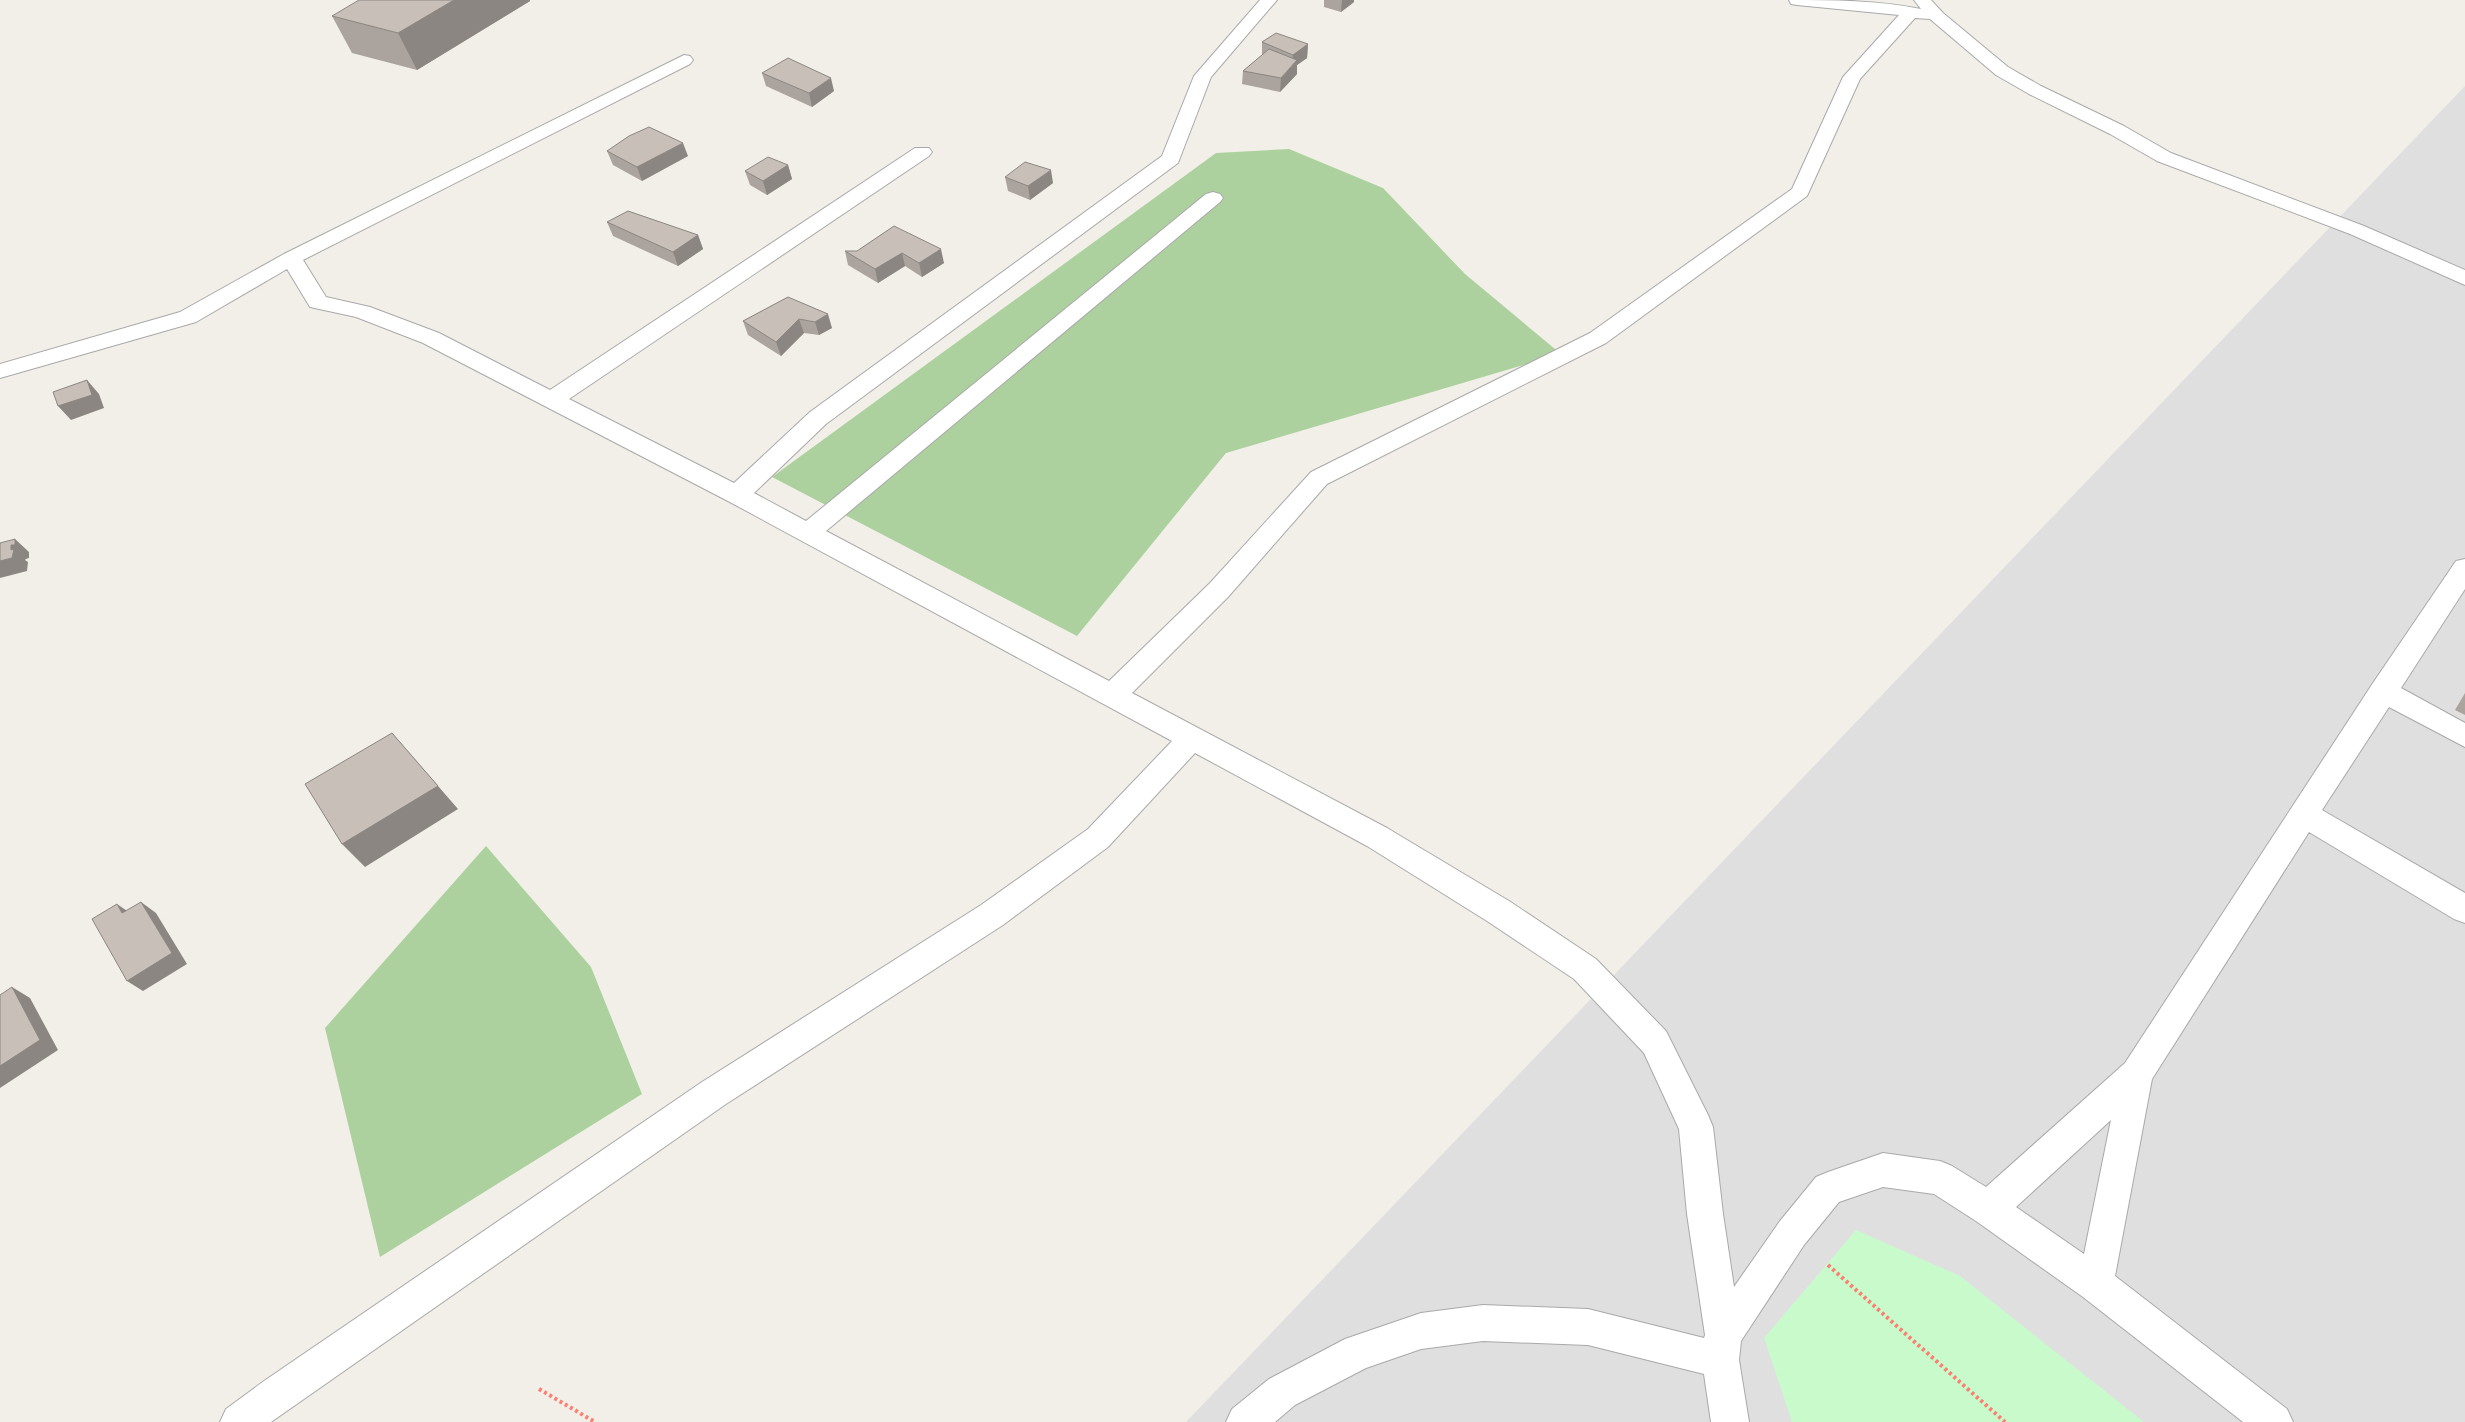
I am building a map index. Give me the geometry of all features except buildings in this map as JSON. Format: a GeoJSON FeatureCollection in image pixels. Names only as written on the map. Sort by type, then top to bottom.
{"type":"FeatureCollection","features":[{"type":"Feature","properties":{"kind":"street"},"geometry":{"type":"LineString","coordinates":[[737,495],[818,418],[1171,159],[1203,76],[1268,0]]}},
{"type":"Feature","properties":{"kind":"street"},"geometry":{"type":"LineString","coordinates":[[1797,0],[1917,6],[1937,17],[2002,70],[2035,90],[2117,130],[2164,158],[2356,230],[2465,278]]}},
{"type":"Feature","properties":{"kind":"street"},"geometry":{"type":"LineString","coordinates":[[1111,696],[1219,590],[1319,478],[1598,338],[1800,192],[1852,77],[1917,6]]}},
{"type":"Feature","properties":{"kind":"street"},"geometry":{"type":"LineString","coordinates":[[0,371],[188,317],[291,258],[684,60]]}},
{"type":"Feature","properties":{"kind":"street"},"geometry":{"type":"LineString","coordinates":[[551,400],[922,152]]}},
{"type":"Feature","properties":{"kind":"street"},"geometry":{"type":"LineString","coordinates":[[807,533],[1213,198]]}},
{"type":"Feature","properties":{"kind":"street"},"geometry":{"type":"LineString","coordinates":[[291,258],[318,302],[362,312],[431,338],[737,495],[1377,837],[1498,911],[1585,969],[1656,1042],[1696,1127],[1730,1422]]}},
{"type":"Feature","properties":{"kind":"street"},"geometry":{"type":"LineString","coordinates":[[1988,1209],[2137,1074],[2383,691],[2465,568]]}},
{"type":"Feature","properties":{"kind":"street"},"geometry":{"type":"LineString","coordinates":[[2383,691],[2465,736]]}},
{"type":"Feature","properties":{"kind":"street"},"geometry":{"type":"LineString","coordinates":[[239,1422],[285,1388],[714,1093],[992,915],[1098,838],[1191,739]]}},
{"type":"Feature","properties":{"kind":"street"},"geometry":{"type":"LineString","coordinates":[[2304,814],[2465,908]]}},
{"type":"Feature","properties":{"kind":"street"},"geometry":{"type":"LineString","coordinates":[[2096,1284],[2137,1074]]}},
{"type":"Feature","properties":{"kind":"street"},"geometry":{"type":"LineString","coordinates":[[1721,1348],[1792,1233],[1828,1189],[1883,1170],[1940,1178],[2096,1284],[2274,1422]]}},
{"type":"Feature","properties":{"kind":"street"},"geometry":{"type":"LineString","coordinates":[[1244,1422],[1282,1392],[1358,1352],[1421,1331],[1483,1323],[1588,1327],[1721,1348]]}},
{"type":"Feature","properties":{"kind":"path"},"geometry":{"type":"LineString","coordinates":[[1792,1233],[2005,1422]]}},
{"type":"Feature","properties":{"kind":"path"},"geometry":{"type":"LineString","coordinates":[[539,1389],[595,1422]]}},
{"type":"Feature","properties":{"kind":"shaded area"},"geometry":{"type":"Polygon","coordinates":[[[2465,86],[2465,1422],[1186,1422],[2465,86]]]}},
{"type":"Feature","properties":{"kind":"green space"},"geometry":{"type":"Polygon","coordinates":[[[1289,149],[1383,188],[1465,274],[1561,354],[1226,453],[1077,636],[772,477],[1216,153],[1289,149]]]}},
{"type":"Feature","properties":{"kind":"green space"},"geometry":{"type":"Polygon","coordinates":[[[486,846],[591,967],[642,1094],[380,1257],[325,1028],[486,846]]]}},
{"type":"Feature","properties":{"kind":"green space"},"geometry":{"type":"Polygon","coordinates":[[[1856,1230],[1960,1276],[2144,1422],[1792,1422],[1764,1338],[1856,1230]]]}}]}
